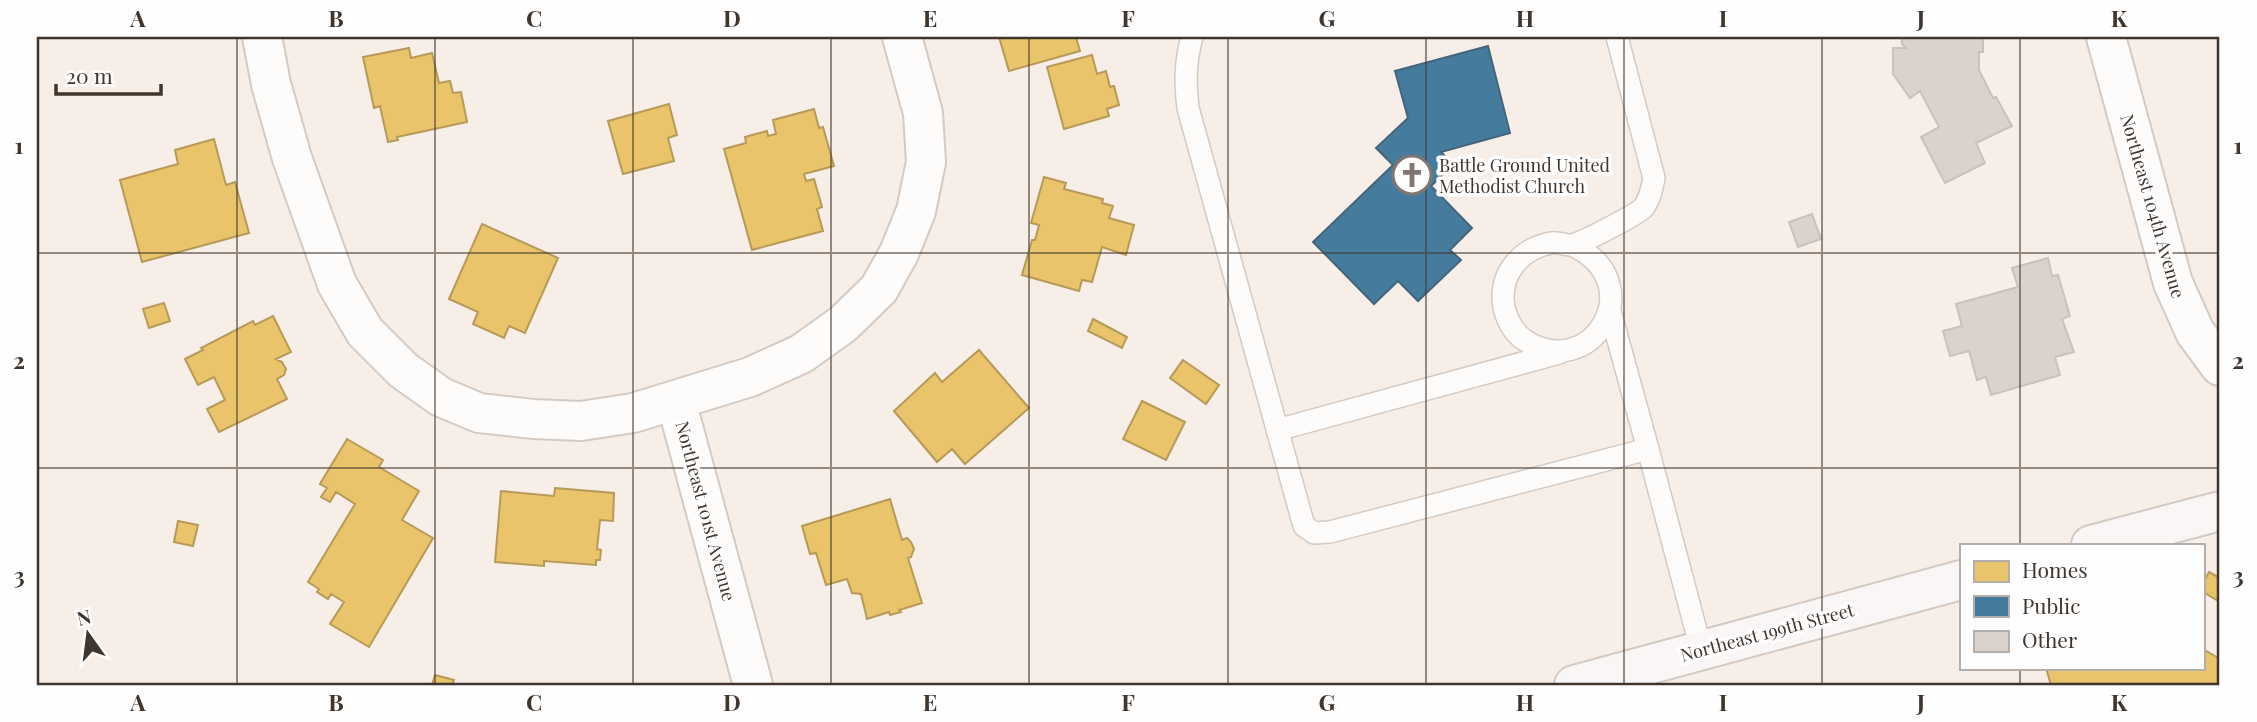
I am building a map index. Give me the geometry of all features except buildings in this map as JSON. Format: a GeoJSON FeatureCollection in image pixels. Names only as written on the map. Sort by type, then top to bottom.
{"type":"FeatureCollection","features":[{"type":"Feature","properties":{"kind":"main road"},"geometry":{"type":"LineString","coordinates":[[2095,544],[2220,511]]}},
{"type":"Feature","properties":{"kind":"main road","name":"Northeast 199th Street"},"geometry":{"type":"LineString","coordinates":[[1574,685],[1960,580]]}},
{"type":"Feature","properties":{"kind":"street","name":"Northeast 101st Avenue"},"geometry":{"type":"LineString","coordinates":[[262,37],[271,84],[292,158],[337,284],[365,332],[402,370],[441,397],[479,413],[581,421],[676,401],[753,685]]}},
{"type":"Feature","properties":{"kind":"street"},"geometry":{"type":"LineString","coordinates":[[676,401],[750,377],[801,354],[843,324],[879,289],[899,253],[916,211],[926,162],[923,113],[902,37]]}},
{"type":"Feature","properties":{"kind":"street","name":"Northeast 104th Avenue"},"geometry":{"type":"LineString","coordinates":[[2106,37],[2173,282],[2195,332],[2220,366]]}},
{"type":"Feature","properties":{"kind":"lane"},"geometry":{"type":"LineString","coordinates":[[1192,37],[1186,59],[1188,108],[1304,526],[1314,533],[1331,532],[1648,449]]}},
{"type":"Feature","properties":{"kind":"lane"},"geometry":{"type":"LineString","coordinates":[[1572,245],[1630,217],[1644,207],[1651,193],[1654,178],[1617,37]]}},
{"type":"Feature","properties":{"kind":"lane"},"geometry":{"type":"LineString","coordinates":[[1623,359],[1608,348],[1556,351],[1534,346],[1518,335],[1508,320],[1503,299],[1506,278],[1515,262],[1530,250],[1553,242],[1572,245],[1588,252],[1601,265],[1611,289],[1610,311],[1648,449],[1701,649]]}},
{"type":"Feature","properties":{"kind":"lane"},"geometry":{"type":"LineString","coordinates":[[1277,430],[1574,348],[1592,339],[1603,326],[1610,311]]}},
{"type":"Feature","properties":{"kind":"place","name":"Battle Ground United Methodist Church"},"geometry":{"type":"Point","coordinates":[1412,175]}}]}
